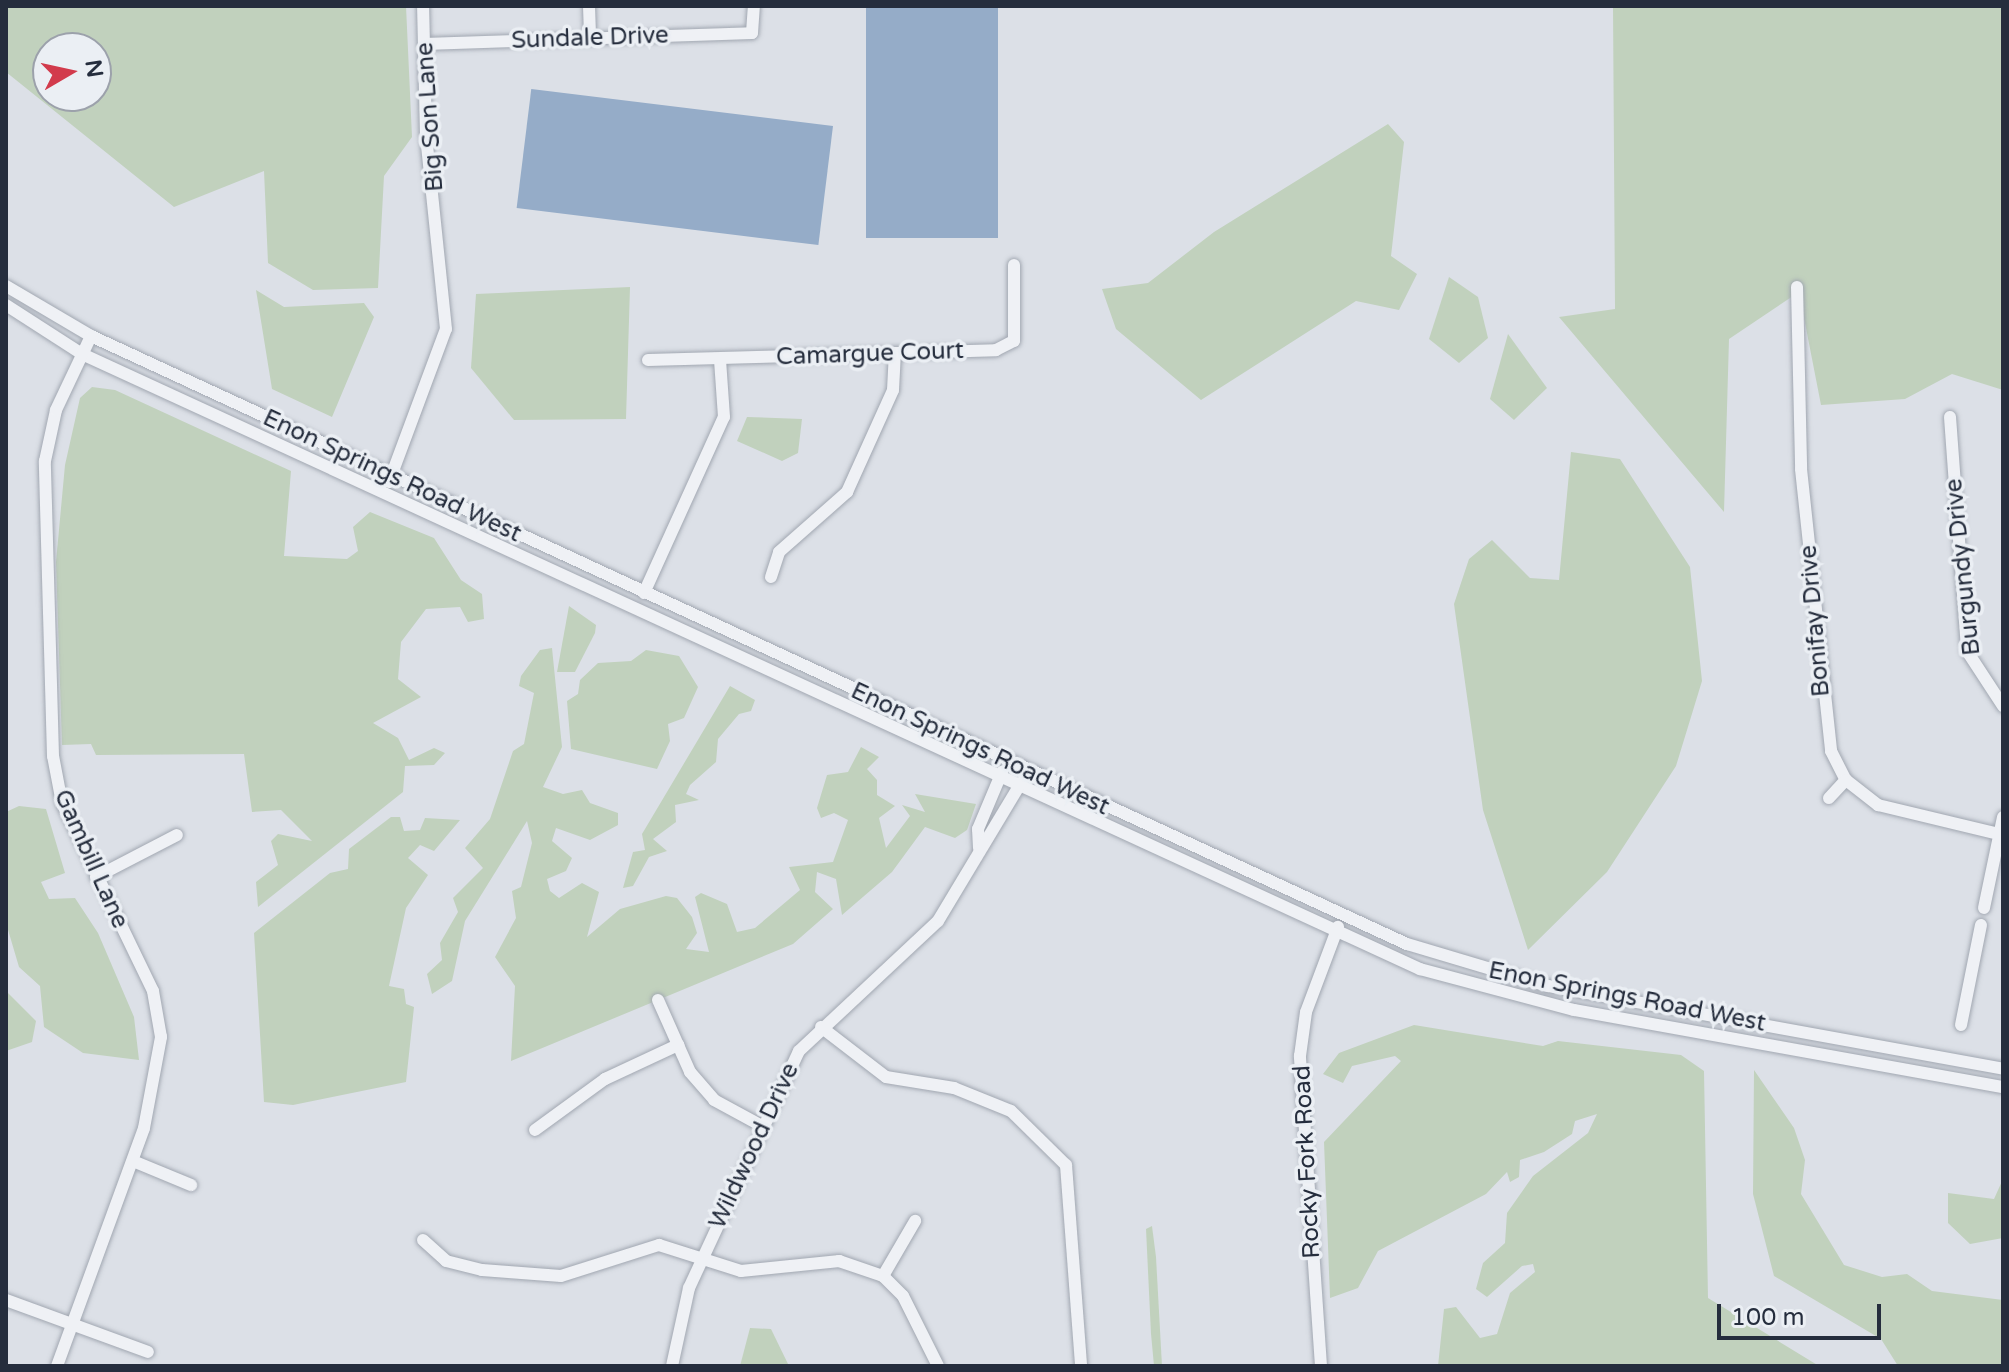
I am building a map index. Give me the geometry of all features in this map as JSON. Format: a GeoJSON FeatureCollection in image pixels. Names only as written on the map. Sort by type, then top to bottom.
{"type":"FeatureCollection","features":[{"type":"Feature","properties":{"kind":"street","name":"Big Son Lane"},"geometry":{"type":"LineString","coordinates":[[384,492],[442,355],[445,275],[426,135],[423,6]]}},
{"type":"Feature","properties":{"kind":"street"},"geometry":{"type":"LineString","coordinates":[[589,6],[590,39]]}},
{"type":"Feature","properties":{"kind":"street","name":"Sundale Drive"},"geometry":{"type":"LineString","coordinates":[[424,44],[590,39],[754,29],[754,6]]}},
{"type":"Feature","properties":{"kind":"street","name":"Camargue Court"},"geometry":{"type":"LineString","coordinates":[[648,360],[996,350],[1014,341],[1014,265]]}},
{"type":"Feature","properties":{"kind":"street","name":"Enon Springs Road West"},"geometry":{"type":"LineString","coordinates":[[6,286],[91,336],[1343,918],[1432,953],[1548,986],[2003,1069]]}},
{"type":"Feature","properties":{"kind":"street","name":"Bonifay Drive"},"geometry":{"type":"LineString","coordinates":[[1797,287],[1801,469],[1817,645],[1824,715],[1846,780]]}},
{"type":"Feature","properties":{"kind":"street","name":"Enon Springs Road West"},"geometry":{"type":"LineString","coordinates":[[6,305],[82,354],[1350,941],[1502,994],[2003,1087]]}},
{"type":"Feature","properties":{"kind":"street","name":"Gambill Lane"},"geometry":{"type":"LineString","coordinates":[[57,1366],[133,1161],[161,1023],[152,989],[96,877],[55,782],[45,461],[56,410],[91,336]]}},
{"type":"Feature","properties":{"kind":"street"},"geometry":{"type":"LineString","coordinates":[[771,577],[779,552],[847,492],[893,390],[895,353]]}},
{"type":"Feature","properties":{"kind":"street"},"geometry":{"type":"LineString","coordinates":[[644,593],[724,417],[720,360]]}},
{"type":"Feature","properties":{"kind":"street","name":"Burgundy Drive"},"geometry":{"type":"LineString","coordinates":[[1950,417],[1967,651],[2003,706]]}},
{"type":"Feature","properties":{"kind":"street","name":"Wildwood Drive"},"geometry":{"type":"LineString","coordinates":[[979,848],[978,829],[1007,762]]}},
{"type":"Feature","properties":{"kind":"street","name":"Wildwood Drive"},"geometry":{"type":"LineString","coordinates":[[672,1366],[701,1259],[803,1045],[938,921],[979,848],[994,836],[1027,771]]}},
{"type":"Feature","properties":{"kind":"street"},"geometry":{"type":"LineString","coordinates":[[1829,798],[1846,780],[1907,817],[2000,835]]}},
{"type":"Feature","properties":{"kind":"street"},"geometry":{"type":"LineString","coordinates":[[1984,908],[2003,817]]}},
{"type":"Feature","properties":{"kind":"street"},"geometry":{"type":"LineString","coordinates":[[96,877],[177,835]]}},
{"type":"Feature","properties":{"kind":"street","name":"Rocky Fork Road"},"geometry":{"type":"LineString","coordinates":[[1321,1366],[1300,1056],[1306,1012],[1343,918]]}},
{"type":"Feature","properties":{"kind":"street"},"geometry":{"type":"LineString","coordinates":[[1961,1025],[1981,925]]}},
{"type":"Feature","properties":{"kind":"street"},"geometry":{"type":"LineString","coordinates":[[658,1000],[678,1045],[714,1100],[762,1126]]}},
{"type":"Feature","properties":{"kind":"street"},"geometry":{"type":"LineString","coordinates":[[821,1027],[886,1077],[954,1088],[1002,1106],[1066,1165],[1081,1366]]}},
{"type":"Feature","properties":{"kind":"street"},"geometry":{"type":"LineString","coordinates":[[1955,1079],[1960,1044]]}},
{"type":"Feature","properties":{"kind":"street"},"geometry":{"type":"LineString","coordinates":[[535,1130],[605,1079],[678,1045]]}},
{"type":"Feature","properties":{"kind":"street"},"geometry":{"type":"LineString","coordinates":[[133,1161],[191,1185]]}},
{"type":"Feature","properties":{"kind":"street"},"geometry":{"type":"LineString","coordinates":[[883,1276],[915,1221]]}},
{"type":"Feature","properties":{"kind":"street"},"geometry":{"type":"LineString","coordinates":[[423,1240],[446,1261],[482,1270],[561,1276],[641,1246],[741,1271],[802,1261],[839,1261],[883,1276],[919,1317],[938,1366]]}},
{"type":"Feature","properties":{"kind":"street"},"geometry":{"type":"LineString","coordinates":[[6,1300],[70,1326],[148,1352]]}},
{"type":"Feature","properties":{"kind":"green space"},"geometry":{"type":"Polygon","coordinates":[[[6,6],[406,6],[412,137],[384,176],[378,288],[313,290],[268,263],[264,171],[174,207],[56,112],[112,112],[112,32],[32,32],[32,93],[6,72],[6,6]]]}},
{"type":"Feature","properties":{"kind":"green space"},"geometry":{"type":"Polygon","coordinates":[[[1613,6],[2003,6],[2003,390],[1952,374],[1905,399],[1821,405],[1799,292],[1729,339],[1724,512],[1559,317],[1615,309],[1613,6]]]}},
{"type":"Feature","properties":{"kind":"green space"},"geometry":{"type":"Polygon","coordinates":[[[1388,124],[1404,142],[1391,256],[1417,274],[1399,310],[1356,301],[1201,400],[1116,329],[1102,289],[1148,283],[1214,232],[1388,124]]]}},
{"type":"Feature","properties":{"kind":"green space"},"geometry":{"type":"Polygon","coordinates":[[[1449,277],[1478,297],[1488,338],[1459,363],[1429,339],[1449,277]]]}},
{"type":"Feature","properties":{"kind":"green space"},"geometry":{"type":"Polygon","coordinates":[[[630,287],[626,419],[514,420],[471,368],[476,294],[630,287]]]}},
{"type":"Feature","properties":{"kind":"green space"},"geometry":{"type":"Polygon","coordinates":[[[256,290],[284,307],[364,303],[374,317],[332,417],[272,389],[256,290]]]}},
{"type":"Feature","properties":{"kind":"green space"},"geometry":{"type":"Polygon","coordinates":[[[1508,334],[1547,388],[1514,420],[1490,399],[1508,334]]]}},
{"type":"Feature","properties":{"kind":"green space"},"geometry":{"type":"Polygon","coordinates":[[[92,387],[115,390],[291,471],[284,556],[347,559],[358,551],[353,527],[370,512],[434,538],[461,580],[482,594],[484,619],[468,622],[460,607],[426,609],[401,642],[398,679],[421,697],[373,723],[398,738],[409,760],[434,748],[445,753],[434,765],[405,766],[403,792],[258,907],[256,882],[278,865],[271,841],[278,834],[312,841],[281,810],[252,812],[244,754],[96,755],[91,744],[62,745],[56,562],[65,465],[80,398],[92,387]]]}},
{"type":"Feature","properties":{"kind":"green space"},"geometry":{"type":"Polygon","coordinates":[[[747,417],[802,419],[798,453],[782,461],[737,441],[747,417]]]}},
{"type":"Feature","properties":{"kind":"green space"},"geometry":{"type":"Polygon","coordinates":[[[1571,452],[1620,459],[1690,567],[1702,681],[1676,766],[1607,872],[1528,950],[1483,810],[1454,604],[1469,559],[1492,540],[1530,578],[1559,580],[1571,452]]]}},
{"type":"Feature","properties":{"kind":"green space"},"geometry":{"type":"Polygon","coordinates":[[[569,606],[596,625],[595,633],[575,672],[557,672],[569,606]]]}},
{"type":"Feature","properties":{"kind":"green space"},"geometry":{"type":"Polygon","coordinates":[[[552,648],[562,747],[543,787],[563,794],[582,790],[590,803],[618,813],[618,825],[590,840],[556,828],[552,841],[572,858],[566,871],[547,879],[550,891],[559,898],[582,883],[599,892],[587,937],[620,909],[666,896],[677,898],[692,917],[697,933],[686,949],[709,952],[695,897],[701,893],[727,904],[737,932],[755,928],[800,890],[789,867],[833,862],[848,820],[834,813],[821,818],[817,808],[827,775],[848,772],[861,747],[879,757],[867,769],[877,780],[877,795],[895,806],[879,818],[886,848],[910,816],[902,805],[925,812],[915,794],[976,804],[967,830],[955,838],[925,827],[892,872],[842,915],[836,879],[817,872],[815,892],[833,909],[793,944],[511,1061],[515,986],[495,957],[516,918],[512,891],[521,887],[532,843],[527,821],[465,921],[452,981],[432,994],[427,974],[442,960],[440,943],[458,912],[453,898],[483,868],[465,848],[490,819],[513,751],[524,744],[534,693],[519,686],[521,676],[540,650],[552,648]]]}},
{"type":"Feature","properties":{"kind":"green space"},"geometry":{"type":"Polygon","coordinates":[[[646,650],[679,656],[698,687],[684,718],[668,724],[670,741],[657,769],[571,749],[567,701],[578,694],[580,680],[598,663],[631,661],[646,650]]]}},
{"type":"Feature","properties":{"kind":"green space"},"geometry":{"type":"Polygon","coordinates":[[[730,686],[755,700],[751,711],[739,714],[718,739],[716,762],[690,785],[686,794],[699,800],[675,805],[676,822],[653,839],[667,851],[649,857],[633,886],[623,888],[633,852],[645,850],[642,834],[730,686]]]}},
{"type":"Feature","properties":{"kind":"green space"},"geometry":{"type":"Polygon","coordinates":[[[19,806],[46,809],[65,873],[41,882],[49,899],[75,898],[98,933],[134,1017],[139,1060],[83,1053],[44,1027],[40,986],[19,967],[6,923],[6,812],[19,806]]]}},
{"type":"Feature","properties":{"kind":"green space"},"geometry":{"type":"Polygon","coordinates":[[[391,817],[400,817],[404,831],[420,830],[425,818],[460,820],[434,851],[420,845],[408,858],[428,875],[406,908],[389,986],[404,989],[406,1004],[414,1007],[406,1082],[293,1105],[264,1102],[254,933],[330,873],[348,869],[349,849],[391,817]]]}},
{"type":"Feature","properties":{"kind":"green space"},"geometry":{"type":"Polygon","coordinates":[[[6,991],[36,1021],[32,1042],[6,1051],[6,991]]]}},
{"type":"Feature","properties":{"kind":"green space"},"geometry":{"type":"Polygon","coordinates":[[[1414,1025],[1543,1046],[1558,1041],[1681,1055],[1704,1071],[1708,1298],[1819,1366],[1438,1366],[1444,1309],[1456,1307],[1480,1338],[1497,1334],[1510,1293],[1535,1272],[1533,1264],[1522,1266],[1487,1297],[1476,1289],[1483,1263],[1505,1243],[1507,1213],[1533,1176],[1588,1133],[1597,1114],[1575,1121],[1572,1134],[1544,1152],[1520,1160],[1519,1177],[1510,1182],[1507,1172],[1486,1194],[1378,1251],[1358,1288],[1330,1298],[1324,1142],[1401,1061],[1395,1056],[1352,1066],[1343,1083],[1323,1074],[1339,1053],[1414,1025]]]}},
{"type":"Feature","properties":{"kind":"green space"},"geometry":{"type":"Polygon","coordinates":[[[1754,1070],[1794,1128],[1805,1160],[1801,1194],[1844,1265],[1882,1277],[1907,1274],[1932,1291],[2003,1300],[2003,1366],[1898,1366],[1881,1339],[1774,1276],[1753,1194],[1754,1070]]]}},
{"type":"Feature","properties":{"kind":"green space"},"geometry":{"type":"Polygon","coordinates":[[[2003,1179],[2003,1238],[1970,1244],[1948,1223],[1948,1193],[1994,1199],[2003,1179]]]}},
{"type":"Feature","properties":{"kind":"green space"},"geometry":{"type":"Polygon","coordinates":[[[1152,1226],[1162,1366],[1154,1366],[1151,1334],[1146,1229],[1152,1226]]]}},
{"type":"Feature","properties":{"kind":"green space"},"geometry":{"type":"Polygon","coordinates":[[[750,1328],[771,1329],[789,1366],[740,1366],[750,1328]]]}},
{"type":"Feature","properties":{"kind":"water"},"geometry":{"type":"Polygon","coordinates":[[[866,6],[998,6],[998,238],[866,238],[866,6]]]}},
{"type":"Feature","properties":{"kind":"water"},"geometry":{"type":"Polygon","coordinates":[[[531,89],[833,126],[818,245],[517,208],[531,89]]]}}]}
